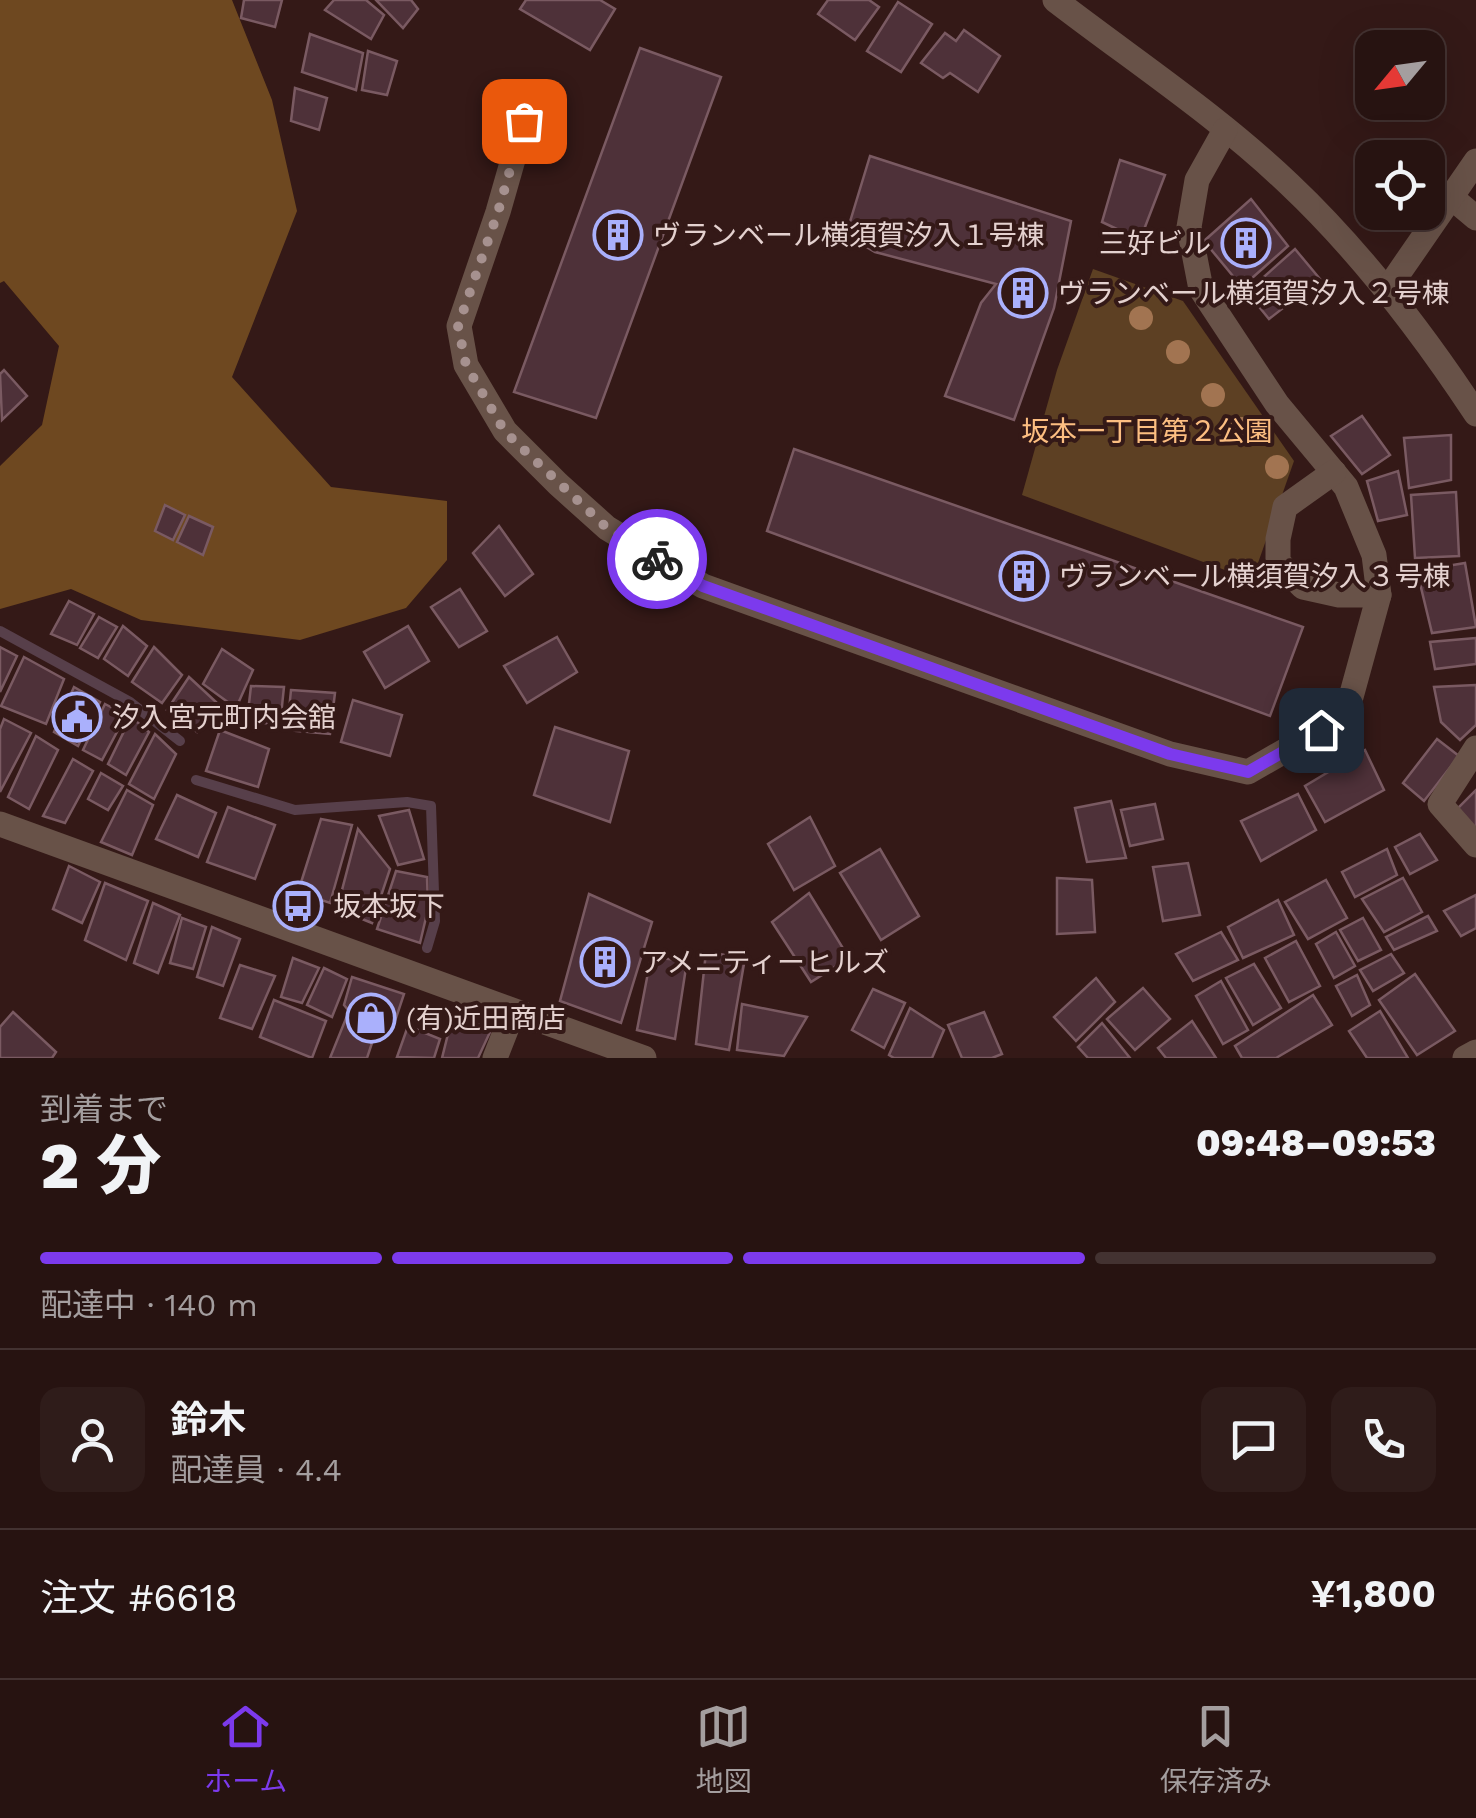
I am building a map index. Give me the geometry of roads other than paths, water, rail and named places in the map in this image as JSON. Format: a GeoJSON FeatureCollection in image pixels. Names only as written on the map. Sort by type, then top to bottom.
{"type":"FeatureCollection","features":[{"type":"Feature","properties":{"kind":"street"},"geometry":{"type":"LineString","coordinates":[[1055,0],[1290,184],[1387,290],[1476,414]]}},
{"type":"Feature","properties":{"kind":"street"},"geometry":{"type":"LineString","coordinates":[[524,121],[498,212],[458,326],[466,365],[505,432],[558,484],[607,528],[703,586],[1170,754],[1248,772],[1321,730],[1351,697],[1379,596],[1374,555],[1346,487],[1277,404],[1202,289],[1190,227],[1196,180],[1225,130]]}},
{"type":"Feature","properties":{"kind":"street"},"geometry":{"type":"LineString","coordinates":[[1387,290],[1476,161]]}},
{"type":"Feature","properties":{"kind":"street"},"geometry":{"type":"LineString","coordinates":[[1451,197],[1476,218]]}},
{"type":"Feature","properties":{"kind":"street"},"geometry":{"type":"LineString","coordinates":[[1334,472],[1285,507],[1278,562],[1302,587],[1340,595],[1379,596]]}},
{"type":"Feature","properties":{"kind":"street"},"geometry":{"type":"LineString","coordinates":[[1476,748],[1440,804],[1476,846]]}},
{"type":"Feature","properties":{"kind":"street"},"geometry":{"type":"LineString","coordinates":[[0,824],[644,1058]]}},
{"type":"Feature","properties":{"kind":"street"},"geometry":{"type":"LineString","coordinates":[[495,1058],[513,1012]]}},
{"type":"Feature","properties":{"kind":"street"},"geometry":{"type":"LineString","coordinates":[[1466,1058],[1476,1052]]}},
{"type":"Feature","properties":{"kind":"waterway"},"geometry":{"type":"LineString","coordinates":[[0,631],[130,702],[180,741]]}},
{"type":"Feature","properties":{"kind":"waterway"},"geometry":{"type":"LineString","coordinates":[[196,780],[295,810],[407,802],[431,806],[435,921],[427,948]]}},
{"type":"Feature","properties":{"kind":"place","name":"ヴランベール横須賀汐入１号棟"},"geometry":{"type":"Point","coordinates":[618,235]}},
{"type":"Feature","properties":{"kind":"place","name":"三好ビル"},"geometry":{"type":"Point","coordinates":[1246,243]}},
{"type":"Feature","properties":{"kind":"place","name":"ヴランベール横須賀汐入２号棟"},"geometry":{"type":"Point","coordinates":[1023,293]}},
{"type":"Feature","properties":{"kind":"place","name":"ヴランベール横須賀汐入３号棟"},"geometry":{"type":"Point","coordinates":[1024,576]}},
{"type":"Feature","properties":{"kind":"place","name":"汐入宮元町内会舘"},"geometry":{"type":"Point","coordinates":[77,717]}},
{"type":"Feature","properties":{"kind":"place","name":"坂本坂下"},"geometry":{"type":"Point","coordinates":[298,906]}},
{"type":"Feature","properties":{"kind":"place","name":"アメニティーヒルズ"},"geometry":{"type":"Point","coordinates":[605,962]}},
{"type":"Feature","properties":{"kind":"place","name":"(有)近田商店"},"geometry":{"type":"Point","coordinates":[371,1018]}},
{"type":"Feature","properties":{"kind":"park label","name":"坂本一丁目第２公園"},"geometry":{"type":"Point","coordinates":[1147,431]}}]}
